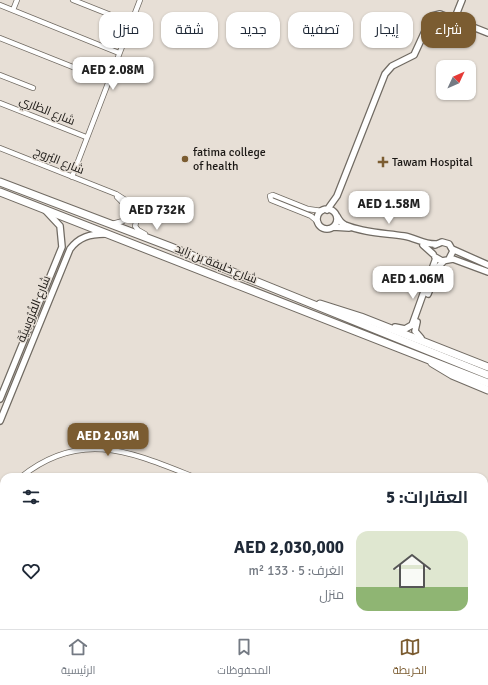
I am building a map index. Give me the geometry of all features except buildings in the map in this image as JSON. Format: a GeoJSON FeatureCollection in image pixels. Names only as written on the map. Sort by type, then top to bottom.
{"type":"FeatureCollection","features":[{"type":"Feature","properties":{"kind":"main road","name":"شارع خليفة بن زايد"},"geometry":{"type":"LineString","coordinates":[[0,182],[171,247],[488,375]]}},
{"type":"Feature","properties":{"kind":"main road","name":"شارع خليفة بن زايد"},"geometry":{"type":"LineString","coordinates":[[0,192],[111,234],[488,383]]}},
{"type":"Feature","properties":{"kind":"main road","name":"شارع خليفة بن زايد"},"geometry":{"type":"LineString","coordinates":[[303,300],[346,312],[382,325],[488,368]]}},
{"type":"Feature","properties":{"kind":"main road","name":"شارع خليفة بن زايد"},"geometry":{"type":"LineString","coordinates":[[424,358],[452,375],[488,390]]}},
{"type":"Feature","properties":{"kind":"street"},"geometry":{"type":"LineString","coordinates":[[13,10],[17,0]]}},
{"type":"Feature","properties":{"kind":"street"},"geometry":{"type":"LineString","coordinates":[[73,0],[103,12]]}},
{"type":"Feature","properties":{"kind":"street"},"geometry":{"type":"LineString","coordinates":[[135,12],[140,0]]}},
{"type":"Feature","properties":{"kind":"street"},"geometry":{"type":"LineString","coordinates":[[457,12],[462,0]]}},
{"type":"Feature","properties":{"kind":"street"},"geometry":{"type":"LineString","coordinates":[[0,5],[119,53]]}},
{"type":"Feature","properties":{"kind":"street"},"geometry":{"type":"LineString","coordinates":[[476,28],[488,33]]}},
{"type":"Feature","properties":{"kind":"street"},"geometry":{"type":"LineString","coordinates":[[0,38],[108,81]]}},
{"type":"Feature","properties":{"kind":"street"},"geometry":{"type":"LineString","coordinates":[[318,222],[318,216],[325,211],[337,196],[386,71],[392,66],[414,55],[421,40]]}},
{"type":"Feature","properties":{"kind":"street"},"geometry":{"type":"LineString","coordinates":[[72,177],[121,48]]}},
{"type":"Feature","properties":{"kind":"street"},"geometry":{"type":"LineString","coordinates":[[0,75],[34,88]]}},
{"type":"Feature","properties":{"kind":"street","name":"شارع الظاري"},"geometry":{"type":"LineString","coordinates":[[0,103],[86,137]]}},
{"type":"Feature","properties":{"kind":"street","name":"شارع البُروج"},"geometry":{"type":"LineString","coordinates":[[0,148],[110,192],[129,208]]}},
{"type":"Feature","properties":{"kind":"street"},"geometry":{"type":"LineString","coordinates":[[488,265],[452,250],[446,243],[426,244],[408,237],[377,233],[348,226],[340,222],[336,215],[325,211],[308,209],[273,194],[270,197],[271,200],[312,216],[325,228],[344,227],[380,236],[412,241],[426,246],[434,256],[447,260],[458,260],[488,272]]}},
{"type":"Feature","properties":{"kind":"street"},"geometry":{"type":"LineString","coordinates":[[333,227],[337,222],[337,196]]}},
{"type":"Feature","properties":{"kind":"street"},"geometry":{"type":"LineString","coordinates":[[110,224],[123,222],[129,208],[137,202],[141,205],[142,210],[135,222],[138,230],[171,247]]}},
{"type":"Feature","properties":{"kind":"street","name":"شارع الفُرُوسِيَّة"},"geometry":{"type":"LineString","coordinates":[[0,399],[62,247],[60,226],[41,207]]}},
{"type":"Feature","properties":{"kind":"street"},"geometry":{"type":"LineString","coordinates":[[129,208],[132,216],[138,216]]}},
{"type":"Feature","properties":{"kind":"street","name":"شارع الفُرُوسِيَّة"},"geometry":{"type":"LineString","coordinates":[[0,420],[70,249],[76,241],[87,236],[111,234]]}},
{"type":"Feature","properties":{"kind":"street"},"geometry":{"type":"LineString","coordinates":[[382,325],[404,329],[411,326],[434,256],[434,248],[437,244]]}},
{"type":"Feature","properties":{"kind":"street"},"geometry":{"type":"LineString","coordinates":[[428,343],[416,335],[415,328],[438,268],[447,260],[452,250]]}},
{"type":"Feature","properties":{"kind":"street"},"geometry":{"type":"LineString","coordinates":[[27,473],[38,465],[59,456],[79,451],[102,449],[134,454],[184,473]]}},
{"type":"Feature","properties":{"kind":"place","name":"fatima college of health"},"geometry":{"type":"Point","coordinates":[185,159]}},
{"type":"Feature","properties":{"kind":"place","name":"Tawam Hospital"},"geometry":{"type":"Point","coordinates":[383,162]}}]}
